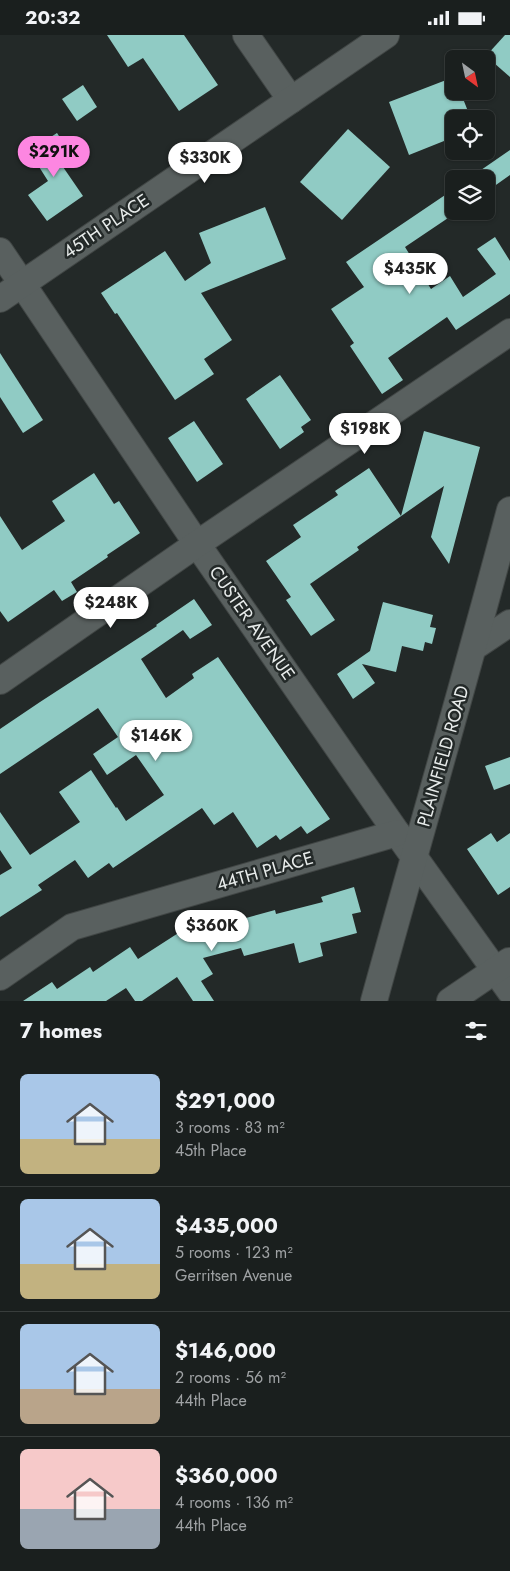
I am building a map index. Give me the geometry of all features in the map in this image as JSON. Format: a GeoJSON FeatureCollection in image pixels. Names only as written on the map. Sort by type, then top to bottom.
{"type":"FeatureCollection","features":[{"type":"Feature","properties":{"kind":"street"},"geometry":{"type":"LineString","coordinates":[[246,35],[290,100]]}},
{"type":"Feature","properties":{"kind":"street","name":"45TH PLACE"},"geometry":{"type":"LineString","coordinates":[[0,299],[386,35]]}},
{"type":"Feature","properties":{"kind":"street","name":"CUSTER AVENUE"},"geometry":{"type":"LineString","coordinates":[[0,251],[198,544],[397,833],[505,974]]}},
{"type":"Feature","properties":{"kind":"street"},"geometry":{"type":"LineString","coordinates":[[0,681],[510,332]]}},
{"type":"Feature","properties":{"kind":"street","name":"PLAINFIELD ROAD"},"geometry":{"type":"LineString","coordinates":[[374,1001],[474,647],[510,510]]}},
{"type":"Feature","properties":{"kind":"street"},"geometry":{"type":"LineString","coordinates":[[474,647],[510,623]]}},
{"type":"Feature","properties":{"kind":"street","name":"44TH PLACE"},"geometry":{"type":"LineString","coordinates":[[0,977],[72,927],[397,833]]}},
{"type":"Feature","properties":{"kind":"street"},"geometry":{"type":"LineString","coordinates":[[450,1001],[505,974]]}},
{"type":"Feature","properties":{"kind":"building"},"geometry":{"type":"Polygon","coordinates":[[[107,35],[184,35],[218,85],[179,111],[143,58],[128,67],[107,35]]]}},
{"type":"Feature","properties":{"kind":"building"},"geometry":{"type":"Polygon","coordinates":[[[505,35],[510,35],[510,77],[495,64],[495,50],[491,50],[505,35]]]}},
{"type":"Feature","properties":{"kind":"building"},"geometry":{"type":"Polygon","coordinates":[[[445,80],[445,100],[464,100],[467,110],[445,110],[445,141],[409,155],[389,102],[445,80]]]}},
{"type":"Feature","properties":{"kind":"building"},"geometry":{"type":"Polygon","coordinates":[[[83,85],[97,107],[77,121],[62,99],[83,85]]]}},
{"type":"Feature","properties":{"kind":"building"},"geometry":{"type":"Polygon","coordinates":[[[348,129],[390,167],[342,220],[300,182],[348,129]]]}},
{"type":"Feature","properties":{"kind":"building"},"geometry":{"type":"Polygon","coordinates":[[[57,133],[72,156],[61,164],[83,196],[47,221],[28,195],[48,181],[29,151],[57,133]]]}},
{"type":"Feature","properties":{"kind":"building"},"geometry":{"type":"Polygon","coordinates":[[[510,150],[510,175],[495,186],[495,170],[481,170],[510,150]]]}},
{"type":"Feature","properties":{"kind":"building"},"geometry":{"type":"Polygon","coordinates":[[[445,195],[445,220],[405,247],[431,289],[450,276],[463,297],[496,274],[477,249],[495,237],[510,261],[510,294],[456,330],[447,317],[388,358],[403,380],[382,394],[350,346],[354,343],[331,309],[364,287],[346,262],[445,195]]]}},
{"type":"Feature","properties":{"kind":"building"},"geometry":{"type":"Polygon","coordinates":[[[265,207],[286,259],[201,293],[232,340],[204,359],[214,374],[175,400],[117,313],[115,314],[101,293],[165,251],[185,281],[211,263],[199,233],[265,207]]]}},
{"type":"Feature","properties":{"kind":"building"},"geometry":{"type":"Polygon","coordinates":[[[0,353],[43,420],[23,433],[0,397],[0,353]]]}},
{"type":"Feature","properties":{"kind":"building"},"geometry":{"type":"Polygon","coordinates":[[[280,375],[311,420],[301,427],[304,432],[280,449],[246,399],[280,375]]]}},
{"type":"Feature","properties":{"kind":"building"},"geometry":{"type":"Polygon","coordinates":[[[194,421],[223,464],[197,482],[168,438],[194,421]]]}},
{"type":"Feature","properties":{"kind":"building"},"geometry":{"type":"Polygon","coordinates":[[[424,431],[480,447],[449,564],[431,537],[444,486],[357,547],[359,550],[310,584],[335,620],[311,636],[286,600],[291,597],[266,561],[301,537],[293,525],[338,495],[335,491],[369,468],[401,516],[424,431]]]}},
{"type":"Feature","properties":{"kind":"building"},"geometry":{"type":"Polygon","coordinates":[[[94,473],[114,504],[119,501],[140,533],[71,582],[77,592],[62,601],[54,590],[8,622],[0,611],[0,516],[22,550],[65,521],[52,501],[94,473]]]}},
{"type":"Feature","properties":{"kind":"building"},"geometry":{"type":"Polygon","coordinates":[[[194,599],[212,625],[190,639],[183,630],[141,659],[166,698],[194,678],[192,674],[218,657],[330,819],[307,834],[301,826],[280,840],[276,835],[257,848],[233,812],[214,825],[202,808],[113,868],[109,863],[88,878],[75,860],[38,885],[42,890],[0,917],[0,875],[12,868],[0,850],[0,812],[30,855],[80,822],[59,792],[91,770],[126,821],[164,795],[136,755],[107,775],[93,754],[118,737],[98,708],[0,774],[0,729],[157,626],[194,599]]]}},
{"type":"Feature","properties":{"kind":"building"},"geometry":{"type":"Polygon","coordinates":[[[383,602],[433,615],[430,627],[436,628],[432,644],[425,642],[423,651],[402,646],[396,672],[362,664],[375,683],[353,699],[337,674],[370,651],[383,602]]]}},
{"type":"Feature","properties":{"kind":"building"},"geometry":{"type":"Polygon","coordinates":[[[510,757],[510,784],[494,790],[485,766],[510,757]]]}},
{"type":"Feature","properties":{"kind":"building"},"geometry":{"type":"Polygon","coordinates":[[[491,833],[497,842],[510,833],[510,887],[498,895],[467,849],[491,833]]]}},
{"type":"Feature","properties":{"kind":"building"},"geometry":{"type":"Polygon","coordinates":[[[354,887],[361,912],[352,914],[357,933],[320,943],[323,956],[299,963],[294,943],[244,956],[241,948],[203,958],[213,974],[201,981],[214,1001],[193,1001],[177,977],[142,1001],[135,1001],[126,988],[106,1001],[23,1001],[52,982],[57,989],[90,967],[93,972],[130,947],[138,959],[183,930],[189,940],[206,929],[275,910],[276,914],[323,902],[321,897],[354,887]]]}}]}
